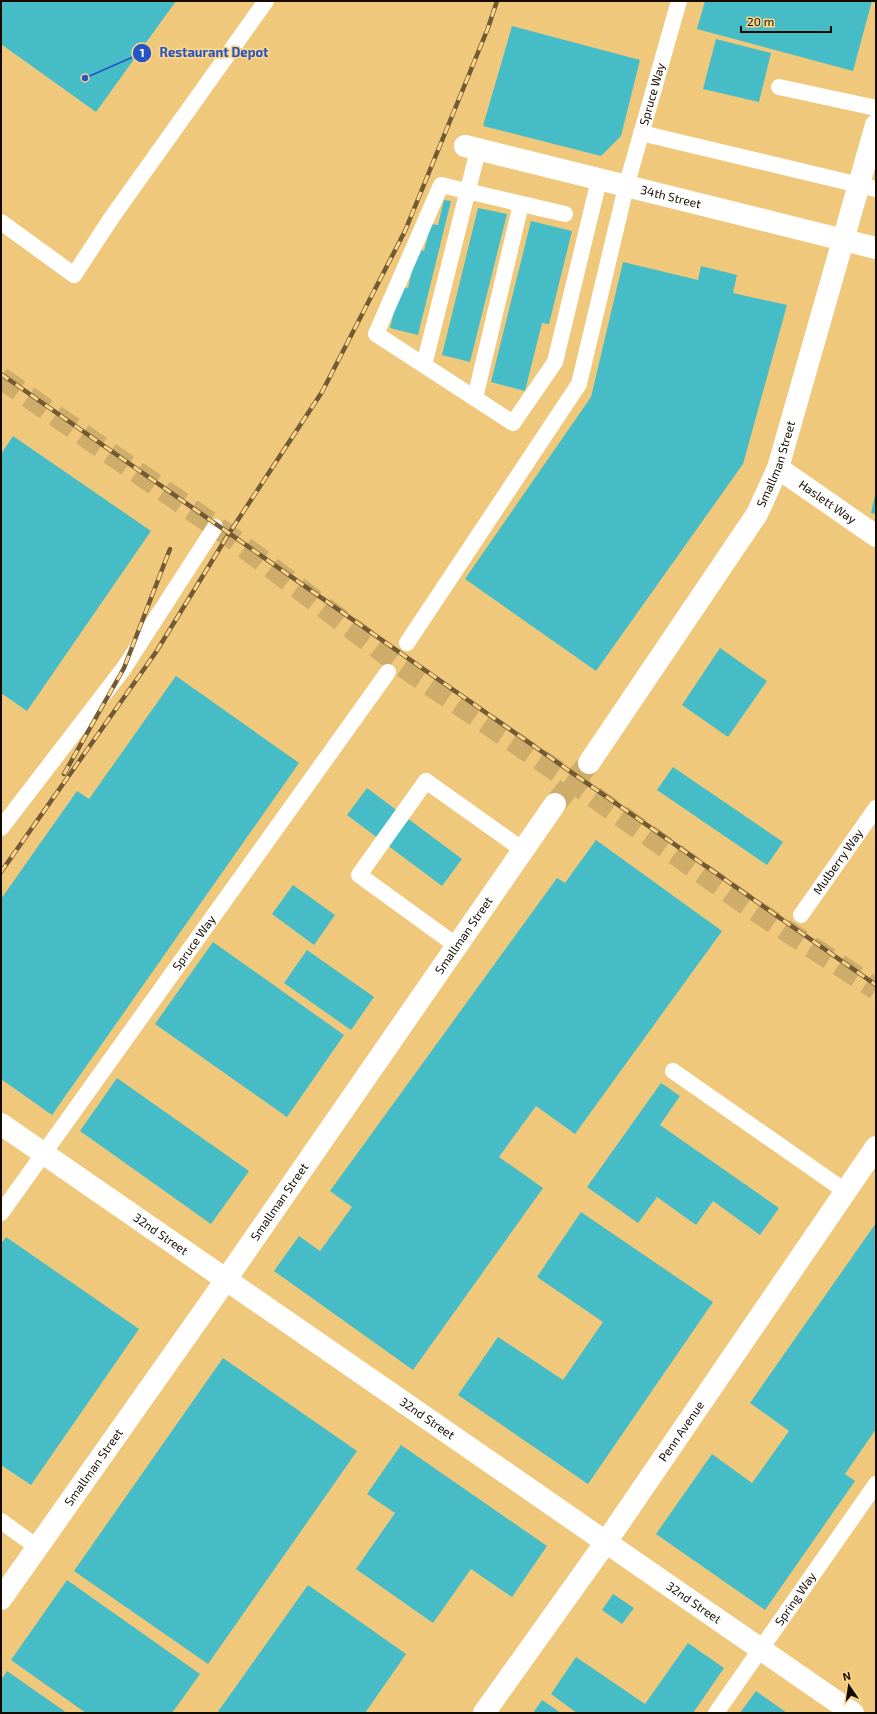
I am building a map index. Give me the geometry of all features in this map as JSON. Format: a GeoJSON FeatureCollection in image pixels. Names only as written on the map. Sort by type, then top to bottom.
{"type":"FeatureCollection","features":[{"type":"Feature","properties":{"kind":"street","name":"Smallman Street"},"geometry":{"type":"LineString","coordinates":[[589,763],[757,514],[778,468],[844,241],[868,187],[876,125]]}},
{"type":"Feature","properties":{"kind":"street","name":"34th Street"},"geometry":{"type":"LineString","coordinates":[[472,148],[876,248]]}},
{"type":"Feature","properties":{"kind":"street","name":"Haslett Way"},"geometry":{"type":"LineString","coordinates":[[778,468],[876,536]]}},
{"type":"Feature","properties":{"kind":"street","name":"Smallman Street"},"geometry":{"type":"LineString","coordinates":[[1,1599],[226,1281],[555,804]]}},
{"type":"Feature","properties":{"kind":"street","name":"32nd Street"},"geometry":{"type":"LineString","coordinates":[[1,1124],[853,1713]]}},
{"type":"Feature","properties":{"kind":"street","name":"Penn Avenue"},"geometry":{"type":"LineString","coordinates":[[484,1713],[606,1542],[876,1147]]}},
{"type":"Feature","properties":{"kind":"lane"},"geometry":{"type":"LineString","coordinates":[[1,222],[74,275],[112,217],[266,1]]}},
{"type":"Feature","properties":{"kind":"lane","name":"Spruce Way"},"geometry":{"type":"LineString","coordinates":[[407,643],[579,384],[626,186],[679,1]]}},
{"type":"Feature","properties":{"kind":"lane"},"geometry":{"type":"LineString","coordinates":[[779,87],[876,108]]}},
{"type":"Feature","properties":{"kind":"lane"},"geometry":{"type":"LineString","coordinates":[[641,133],[868,187]]}},
{"type":"Feature","properties":{"kind":"lane"},"geometry":{"type":"LineString","coordinates":[[424,365],[468,191],[472,148]]}},
{"type":"Feature","properties":{"kind":"lane"},"geometry":{"type":"LineString","coordinates":[[565,214],[441,185],[376,334],[513,423],[555,362],[599,180]]}},
{"type":"Feature","properties":{"kind":"lane"},"geometry":{"type":"LineString","coordinates":[[475,398],[521,204]]}},
{"type":"Feature","properties":{"kind":"lane"},"geometry":{"type":"LineString","coordinates":[[1,828],[124,668],[215,528]]}},
{"type":"Feature","properties":{"kind":"lane","name":"Spruce Way"},"geometry":{"type":"LineString","coordinates":[[1,1213],[388,672]]}},
{"type":"Feature","properties":{"kind":"lane"},"geometry":{"type":"LineString","coordinates":[[458,946],[359,875],[426,781],[523,850]]}},
{"type":"Feature","properties":{"kind":"lane","name":"Mulberry Way"},"geometry":{"type":"LineString","coordinates":[[801,915],[876,808]]}},
{"type":"Feature","properties":{"kind":"lane"},"geometry":{"type":"LineString","coordinates":[[673,1072],[845,1191]]}},
{"type":"Feature","properties":{"kind":"lane","name":"Spring Way"},"geometry":{"type":"LineString","coordinates":[[716,1713],[876,1484]]}},
{"type":"Feature","properties":{"kind":"lane"},"geometry":{"type":"LineString","coordinates":[[1,1522],[37,1547]]}},
{"type":"Feature","properties":{"kind":"building"},"geometry":{"type":"Polygon","coordinates":[[[1,1],[176,1],[96,112],[1,44],[1,1]]]}},
{"type":"Feature","properties":{"kind":"building"},"geometry":{"type":"Polygon","coordinates":[[[705,1],[872,1],[853,71],[697,29],[705,1]]]}},
{"type":"Feature","properties":{"kind":"building"},"geometry":{"type":"Polygon","coordinates":[[[512,26],[640,60],[621,136],[601,156],[483,126],[512,26]]]}},
{"type":"Feature","properties":{"kind":"building"},"geometry":{"type":"Polygon","coordinates":[[[716,39],[771,53],[759,102],[703,89],[716,39]]]}},
{"type":"Feature","properties":{"kind":"building"},"geometry":{"type":"Polygon","coordinates":[[[444,200],[451,201],[418,335],[390,328],[400,287],[408,288],[417,249],[424,251],[431,224],[438,225],[444,200]]]}},
{"type":"Feature","properties":{"kind":"building"},"geometry":{"type":"Polygon","coordinates":[[[478,208],[507,214],[470,362],[442,355],[478,208]]]}},
{"type":"Feature","properties":{"kind":"building"},"geometry":{"type":"Polygon","coordinates":[[[531,221],[572,231],[549,324],[542,323],[525,391],[491,382],[531,221]]]}},
{"type":"Feature","properties":{"kind":"building"},"geometry":{"type":"Polygon","coordinates":[[[623,262],[698,280],[701,266],[737,275],[733,293],[787,305],[743,464],[596,671],[465,579],[591,397],[623,262]]]}},
{"type":"Feature","properties":{"kind":"building"},"geometry":{"type":"Polygon","coordinates":[[[13,436],[151,531],[27,711],[1,693],[1,454],[13,436]]]}},
{"type":"Feature","properties":{"kind":"building"},"geometry":{"type":"Polygon","coordinates":[[[876,495],[876,514],[871,513],[876,495]]]}},
{"type":"Feature","properties":{"kind":"building"},"geometry":{"type":"Polygon","coordinates":[[[720,648],[767,681],[728,737],[682,705],[720,648]]]}},
{"type":"Feature","properties":{"kind":"building"},"geometry":{"type":"Polygon","coordinates":[[[176,676],[299,763],[52,1115],[1,1079],[1,899],[77,791],[89,799],[176,676]]]}},
{"type":"Feature","properties":{"kind":"building"},"geometry":{"type":"Polygon","coordinates":[[[673,767],[783,842],[767,865],[657,790],[673,767]]]}},
{"type":"Feature","properties":{"kind":"building"},"geometry":{"type":"Polygon","coordinates":[[[367,788],[462,859],[442,886],[347,815],[367,788]]]}},
{"type":"Feature","properties":{"kind":"building"},"geometry":{"type":"Polygon","coordinates":[[[596,840],[722,931],[575,1134],[536,1106],[499,1157],[543,1188],[413,1370],[274,1271],[299,1236],[320,1251],[352,1207],[330,1191],[557,878],[565,883],[596,840]]]}},
{"type":"Feature","properties":{"kind":"building"},"geometry":{"type":"Polygon","coordinates":[[[293,885],[335,915],[314,945],[272,914],[293,885]]]}},
{"type":"Feature","properties":{"kind":"building"},"geometry":{"type":"Polygon","coordinates":[[[213,942],[344,1035],[287,1117],[155,1024],[213,942]]]}},
{"type":"Feature","properties":{"kind":"building"},"geometry":{"type":"Polygon","coordinates":[[[307,950],[374,997],[351,1030],[284,983],[307,950]]]}},
{"type":"Feature","properties":{"kind":"building"},"geometry":{"type":"Polygon","coordinates":[[[117,1078],[249,1171],[211,1224],[80,1131],[117,1078]]]}},
{"type":"Feature","properties":{"kind":"building"},"geometry":{"type":"Polygon","coordinates":[[[661,1083],[680,1096],[660,1125],[779,1208],[760,1235],[713,1201],[696,1225],[657,1197],[638,1223],[587,1187],[661,1083]]]}},
{"type":"Feature","properties":{"kind":"building"},"geometry":{"type":"Polygon","coordinates":[[[581,1212],[713,1302],[588,1484],[458,1395],[498,1337],[563,1380],[603,1322],[537,1277],[581,1212]]]}},
{"type":"Feature","properties":{"kind":"building"},"geometry":{"type":"Polygon","coordinates":[[[876,1223],[876,1429],[845,1474],[855,1481],[765,1610],[656,1534],[712,1454],[752,1483],[789,1431],[750,1403],[876,1223]]]}},
{"type":"Feature","properties":{"kind":"building"},"geometry":{"type":"Polygon","coordinates":[[[6,1237],[139,1329],[31,1485],[1,1465],[1,1244],[6,1237]]]}},
{"type":"Feature","properties":{"kind":"building"},"geometry":{"type":"Polygon","coordinates":[[[223,1358],[357,1451],[208,1664],[74,1571],[223,1358]]]}},
{"type":"Feature","properties":{"kind":"building"},"geometry":{"type":"Polygon","coordinates":[[[401,1445],[547,1546],[512,1597],[471,1569],[433,1623],[356,1569],[395,1513],[367,1494],[401,1445]]]}},
{"type":"Feature","properties":{"kind":"building"},"geometry":{"type":"Polygon","coordinates":[[[67,1580],[200,1674],[172,1713],[86,1713],[11,1660],[67,1580]]]}},
{"type":"Feature","properties":{"kind":"building"},"geometry":{"type":"Polygon","coordinates":[[[308,1585],[406,1654],[365,1713],[217,1713],[308,1585]]]}},
{"type":"Feature","properties":{"kind":"building"},"geometry":{"type":"Polygon","coordinates":[[[613,1594],[634,1608],[622,1624],[602,1610],[613,1594]]]}},
{"type":"Feature","properties":{"kind":"building"},"geometry":{"type":"Polygon","coordinates":[[[688,1643],[724,1668],[693,1713],[577,1713],[551,1694],[576,1657],[645,1704],[688,1643]]]}},
{"type":"Feature","properties":{"kind":"building"},"geometry":{"type":"Polygon","coordinates":[[[7,1671],[67,1713],[1,1713],[1,1680],[7,1671]]]}},
{"type":"Feature","properties":{"kind":"building"},"geometry":{"type":"Polygon","coordinates":[[[756,1691],[787,1713],[740,1713],[756,1691]]]}},
{"type":"Feature","properties":{"kind":"building"},"geometry":{"type":"Polygon","coordinates":[[[542,1700],[561,1713],[533,1713],[542,1700]]]}},
{"type":"Feature","properties":{"kind":"tunnel"},"geometry":{"type":"LineString","coordinates":[[1,378],[228,535],[395,661],[573,782],[750,907],[876,989]]}},
{"type":"Feature","properties":{"kind":"tunnel"},"geometry":{"type":"LineString","coordinates":[[555,804],[589,763]]}},
{"type":"Feature","properties":{"kind":"railway"},"geometry":{"type":"LineString","coordinates":[[1,872],[156,652],[228,535],[322,392],[405,231],[488,28],[497,1]]}},
{"type":"Feature","properties":{"kind":"railway"},"geometry":{"type":"LineString","coordinates":[[1,374],[876,985]]}},
{"type":"Feature","properties":{"kind":"railway"},"geometry":{"type":"LineString","coordinates":[[64,774],[124,668],[170,549]]}},
{"type":"Feature","properties":{"kind":"place","name":"Restaurant Depot"},"geometry":{"type":"Point","coordinates":[85,78]}}]}
